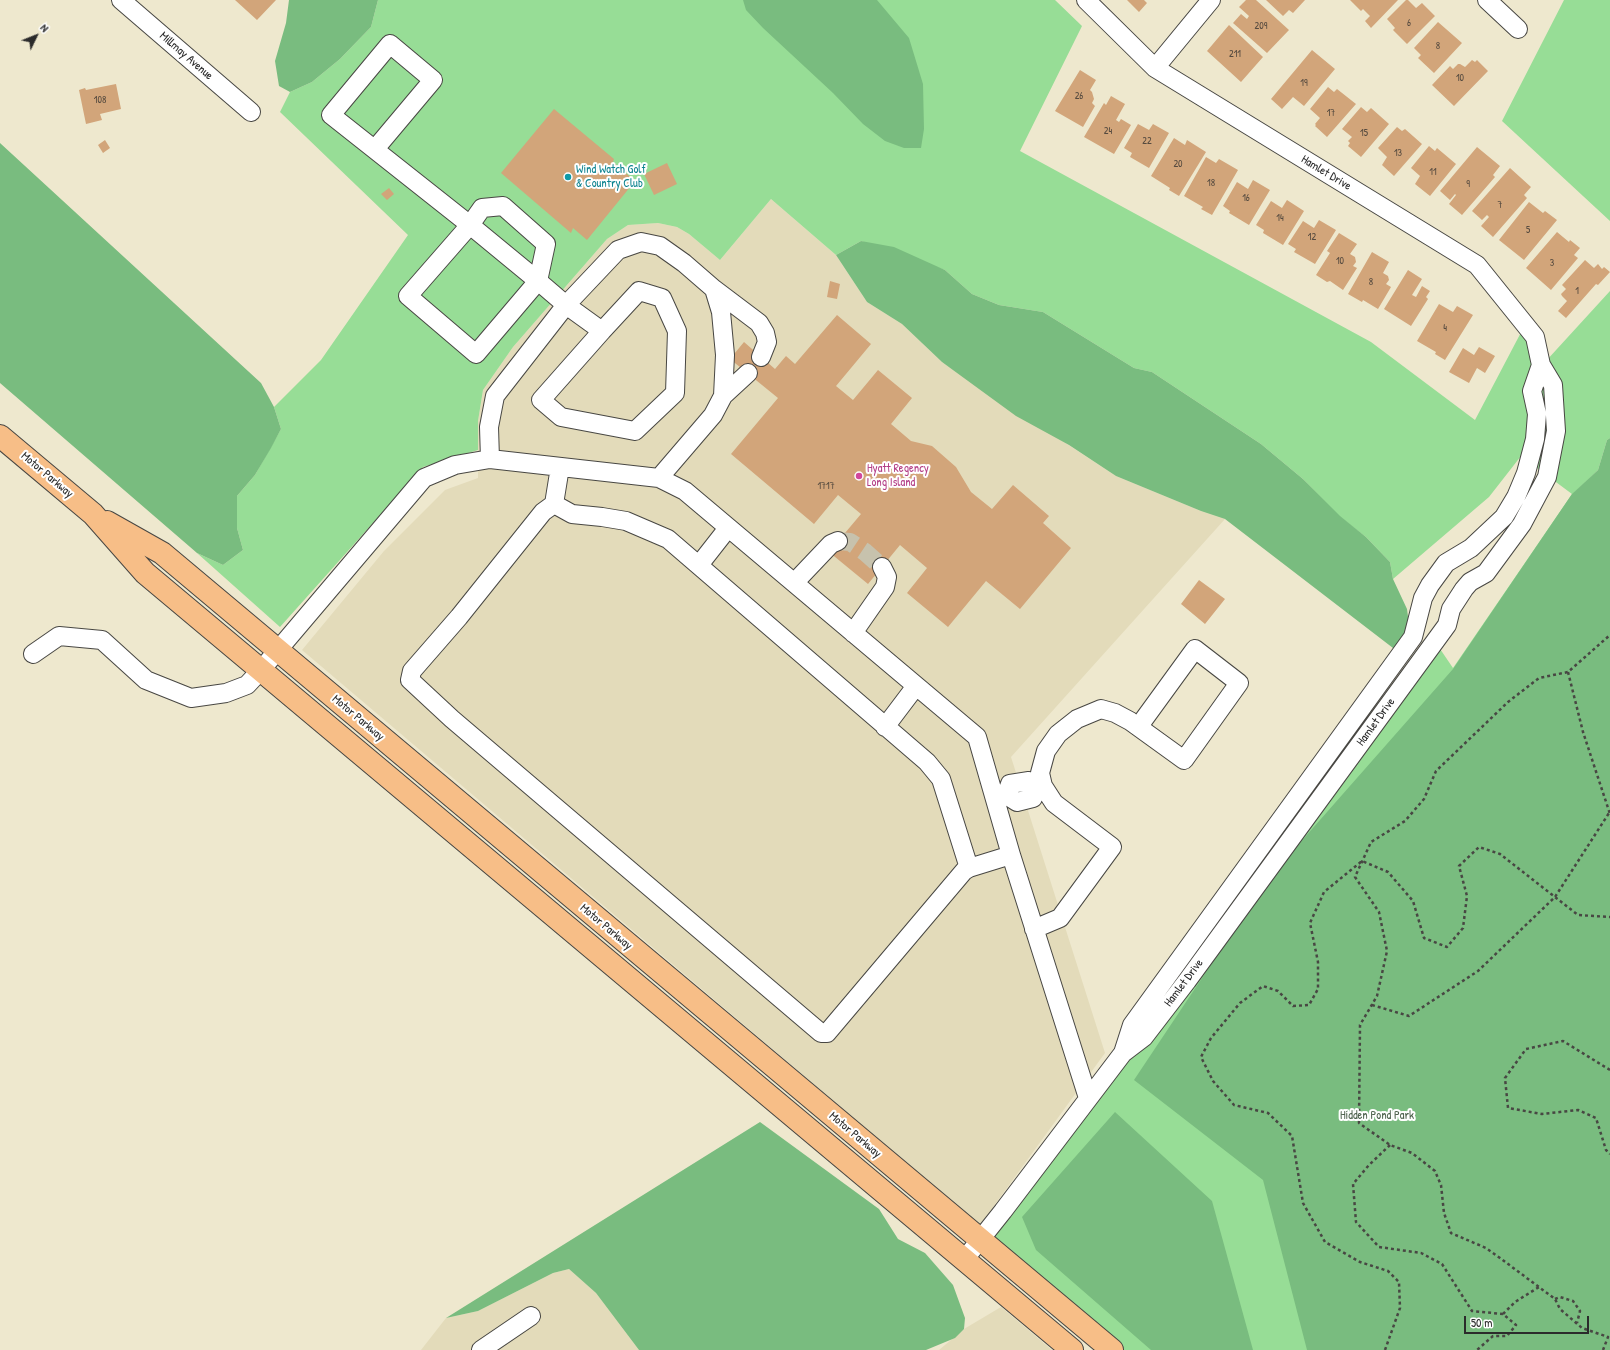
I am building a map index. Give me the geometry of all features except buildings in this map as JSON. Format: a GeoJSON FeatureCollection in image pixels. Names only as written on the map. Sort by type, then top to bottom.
{"type":"FeatureCollection","features":[{"type":"Feature","properties":{"kind":"main road","name":"Motor Parkway"},"geometry":{"type":"LineString","coordinates":[[0,436],[93,514],[145,573],[1072,1350]]}},
{"type":"Feature","properties":{"kind":"main road","name":"Motor Parkway"},"geometry":{"type":"LineString","coordinates":[[93,514],[162,553],[1112,1350]]}},
{"type":"Feature","properties":{"kind":"street","name":"Millmay Avenue"},"geometry":{"type":"LineString","coordinates":[[121,0],[251,112]]}},
{"type":"Feature","properties":{"kind":"street","name":"Hamlet Drive"},"geometry":{"type":"LineString","coordinates":[[964,1260],[1123,1053],[1144,1036],[1182,987],[1447,626],[1452,608],[1464,589],[1470,582],[1486,573],[1522,524],[1547,477],[1556,431],[1553,385],[1541,365],[1535,337],[1477,265],[1155,68],[1086,0]]}},
{"type":"Feature","properties":{"kind":"street"},"geometry":{"type":"LineString","coordinates":[[1155,68],[1211,0]]}},
{"type":"Feature","properties":{"kind":"street"},"geometry":{"type":"LineString","coordinates":[[1487,0],[1518,29]]}},
{"type":"Feature","properties":{"kind":"street"},"geometry":{"type":"LineString","coordinates":[[375,149],[433,80],[390,44],[331,115],[470,225],[538,280],[566,305],[602,331]]}},
{"type":"Feature","properties":{"kind":"street"},"geometry":{"type":"LineString","coordinates":[[502,206],[546,244],[538,280],[476,354],[408,296],[470,225],[482,208],[502,206]]}},
{"type":"Feature","properties":{"kind":"street"},"geometry":{"type":"LineString","coordinates":[[490,459],[489,427],[495,396],[566,305],[618,250],[641,242],[660,246],[684,263],[714,289],[759,323],[765,333],[767,342],[761,356]]}},
{"type":"Feature","properties":{"kind":"street"},"geometry":{"type":"LineString","coordinates":[[714,289],[721,312],[725,355],[723,396]]}},
{"type":"Feature","properties":{"kind":"street"},"geometry":{"type":"LineString","coordinates":[[639,291],[662,298],[677,331],[675,393],[635,431],[561,417],[541,400],[602,331],[639,291]]}},
{"type":"Feature","properties":{"kind":"street","name":"Hamlet Drive"},"geometry":{"type":"LineString","coordinates":[[1123,1053],[1132,1025],[1413,637],[1423,598],[1446,563],[1465,551],[1488,533],[1504,517],[1516,497],[1526,473],[1535,439],[1537,414],[1532,391],[1541,365]]}},
{"type":"Feature","properties":{"kind":"street"},"geometry":{"type":"LineString","coordinates":[[659,478],[712,414],[723,396],[748,373]]}},
{"type":"Feature","properties":{"kind":"street"},"geometry":{"type":"LineString","coordinates":[[33,654],[59,636],[102,640],[146,680],[191,698],[226,693],[247,684],[260,670],[424,478],[455,465],[490,459],[659,478],[685,491],[977,737],[1000,795],[1011,855],[1088,1098]]}},
{"type":"Feature","properties":{"kind":"street"},"geometry":{"type":"LineString","coordinates":[[560,467],[554,504],[543,512],[459,617],[412,671],[410,680],[452,719],[821,1033],[827,1033],[964,871],[969,868],[1011,855]]}},
{"type":"Feature","properties":{"kind":"street"},"geometry":{"type":"LineString","coordinates":[[554,504],[572,514],[626,521],[668,539],[932,767],[941,779],[969,868]]}},
{"type":"Feature","properties":{"kind":"street"},"geometry":{"type":"LineString","coordinates":[[699,565],[728,528]]}},
{"type":"Feature","properties":{"kind":"street"},"geometry":{"type":"LineString","coordinates":[[794,583],[831,544],[838,541]]}},
{"type":"Feature","properties":{"kind":"street"},"geometry":{"type":"LineString","coordinates":[[1465,551],[1486,573]]}},
{"type":"Feature","properties":{"kind":"street"},"geometry":{"type":"LineString","coordinates":[[853,633],[885,587],[887,577],[882,567]]}},
{"type":"Feature","properties":{"kind":"street"},"geometry":{"type":"LineString","coordinates":[[1421,608],[1447,626]]}},
{"type":"Feature","properties":{"kind":"street"},"geometry":{"type":"LineString","coordinates":[[1039,787],[1040,773],[1046,751],[1058,734],[1077,719],[1101,709],[1115,713],[1139,726],[1184,760],[1239,683],[1195,649],[1139,726]]}},
{"type":"Feature","properties":{"kind":"street"},"geometry":{"type":"LineString","coordinates":[[885,726],[916,686]]}},
{"type":"Feature","properties":{"kind":"street"},"geometry":{"type":"LineString","coordinates":[[1000,795],[1010,784],[1029,781],[1039,787],[1054,802],[1112,847],[1060,918],[1034,929]]}},
{"type":"Feature","properties":{"kind":"street"},"geometry":{"type":"LineString","coordinates":[[481,1350],[531,1316]]}},
{"type":"Feature","properties":{"kind":"path"},"geometry":{"type":"LineString","coordinates":[[1603,1350],[1609,1338],[1582,1328],[1560,1309],[1555,1300],[1486,1248],[1451,1233],[1444,1213],[1441,1184],[1435,1171],[1412,1153],[1390,1145],[1359,1123],[1360,1025],[1377,996],[1387,951],[1379,912],[1355,877],[1371,842],[1405,821],[1424,799],[1436,771],[1508,702],[1539,678],[1568,672],[1610,635]]}},
{"type":"Feature","properties":{"kind":"path"},"geometry":{"type":"LineString","coordinates":[[1372,1005],[1409,1016],[1478,970],[1555,897],[1610,814],[1583,732],[1568,672]]}},
{"type":"Feature","properties":{"kind":"path"},"geometry":{"type":"LineString","coordinates":[[1362,861],[1388,872],[1413,902],[1424,938],[1447,947],[1463,928],[1467,896],[1459,866],[1479,847],[1500,854],[1578,915],[1610,917]]}},
{"type":"Feature","properties":{"kind":"path"},"geometry":{"type":"LineString","coordinates":[[1362,861],[1324,892],[1310,923],[1318,962],[1318,989],[1309,1005],[1293,1006],[1278,991],[1263,986],[1240,1003],[1211,1038],[1201,1057],[1213,1081],[1234,1105],[1268,1113],[1292,1136],[1303,1203],[1325,1242],[1360,1262],[1388,1271],[1399,1282],[1400,1308],[1385,1350]]}},
{"type":"Feature","properties":{"kind":"path"},"geometry":{"type":"LineString","coordinates":[[1610,1070],[1563,1041],[1526,1049],[1505,1078],[1508,1108],[1542,1114],[1578,1110],[1596,1118],[1606,1150],[1610,1154]]}},
{"type":"Feature","properties":{"kind":"path"},"geometry":{"type":"LineString","coordinates":[[1390,1145],[1369,1165],[1353,1184],[1356,1222],[1379,1247],[1421,1254],[1442,1264],[1472,1311],[1503,1314],[1516,1325],[1507,1336],[1493,1336],[1477,1350]]}},
{"type":"Feature","properties":{"kind":"path"},"geometry":{"type":"LineString","coordinates":[[1503,1314],[1515,1302],[1539,1287]]}},
{"type":"Feature","properties":{"kind":"path"},"geometry":{"type":"LineString","coordinates":[[1555,1300],[1560,1297],[1573,1301],[1580,1311],[1577,1323]]}},
{"type":"Feature","properties":{"kind":"shaded area"},"geometry":{"type":"Polygon","coordinates":[[[771,199],[836,255],[867,302],[902,324],[942,362],[1116,476],[1201,511],[1225,519],[1011,757],[1105,1053],[980,1225],[302,650],[384,551],[445,490],[478,478],[478,421],[483,390],[513,347],[607,239],[628,225],[658,223],[677,227],[689,234],[720,260],[771,199]]]}},
{"type":"Feature","properties":{"kind":"shaded area"},"geometry":{"type":"Polygon","coordinates":[[[569,1269],[596,1293],[639,1350],[421,1350],[446,1318],[478,1311],[553,1273],[569,1269]]]}},
{"type":"Feature","properties":{"kind":"shaded area"},"geometry":{"type":"Polygon","coordinates":[[[1001,1307],[1052,1350],[939,1350],[964,1329],[1001,1307]]]}},
{"type":"Feature","properties":{"kind":"green space"},"geometry":{"type":"Polygon","coordinates":[[[289,0],[378,0],[371,27],[340,59],[312,82],[290,92],[279,86],[275,61],[286,23],[289,0]]]}},
{"type":"Feature","properties":{"kind":"green space"},"geometry":{"type":"Polygon","coordinates":[[[378,0],[1055,0],[1082,26],[1020,151],[1371,342],[1475,420],[1527,321],[1546,361],[1610,291],[1610,438],[1607,440],[1598,470],[1573,494],[1610,498],[1610,1350],[1112,1350],[980,1240],[1436,643],[1453,668],[1572,494],[1521,456],[1489,497],[1393,579],[1390,562],[1366,537],[1340,517],[1303,479],[1261,444],[1152,372],[1134,368],[1043,312],[999,305],[972,294],[945,270],[861,241],[836,255],[771,199],[720,260],[689,234],[677,227],[658,223],[628,225],[607,239],[513,347],[483,390],[478,421],[478,450],[423,467],[280,627],[197,553],[223,565],[243,550],[237,528],[237,496],[255,475],[281,429],[274,407],[321,360],[408,235],[280,112],[290,92],[312,82],[340,59],[371,27],[378,0]]]}},
{"type":"Feature","properties":{"kind":"green space"},"geometry":{"type":"Polygon","coordinates":[[[743,0],[877,0],[909,38],[923,84],[924,129],[921,148],[904,148],[885,141],[863,124],[833,93],[763,28],[746,10],[743,0]]]}},
{"type":"Feature","properties":{"kind":"green space"},"geometry":{"type":"Polygon","coordinates":[[[1564,0],[1610,0],[1610,221],[1502,121],[1564,0]]]}},
{"type":"Feature","properties":{"kind":"green space"},"geometry":{"type":"Polygon","coordinates":[[[0,143],[261,383],[274,407],[281,429],[255,475],[237,496],[237,528],[243,550],[223,565],[197,553],[0,383],[0,143]]]}},
{"type":"Feature","properties":{"kind":"green space"},"geometry":{"type":"Polygon","coordinates":[[[861,241],[894,247],[945,270],[972,294],[999,305],[1043,312],[1134,368],[1152,372],[1261,444],[1303,479],[1340,516],[1366,537],[1390,562],[1393,579],[1407,609],[1412,648],[1393,648],[1225,519],[1201,511],[1116,476],[1069,445],[1016,416],[942,362],[902,324],[867,302],[836,255],[861,241]]]}},
{"type":"Feature","properties":{"kind":"green space","name":"Hidden Pond Park"},"geometry":{"type":"Polygon","coordinates":[[[1610,438],[1610,1350],[1307,1350],[1263,1180],[1134,1080],[1268,879],[1453,669],[1572,494],[1598,470],[1607,440],[1610,438]]]}},
{"type":"Feature","properties":{"kind":"green space"},"geometry":{"type":"Polygon","coordinates":[[[1115,1112],[1212,1201],[1253,1350],[1151,1350],[1036,1250],[1022,1217],[1115,1112]]]}},
{"type":"Feature","properties":{"kind":"green space"},"geometry":{"type":"Polygon","coordinates":[[[760,1122],[879,1209],[898,1239],[925,1253],[953,1285],[965,1318],[964,1329],[955,1338],[926,1350],[639,1350],[596,1293],[569,1269],[553,1273],[478,1311],[446,1318],[760,1122]]]}},
{"type":"Feature","properties":{"kind":"tunnel"},"geometry":{"type":"LineString","coordinates":[[838,541],[850,542],[865,552],[882,567]]}},
{"type":"Feature","properties":{"kind":"place","name":"Wind Watch Golf & Country Club"},"geometry":{"type":"Point","coordinates":[568,177]}},
{"type":"Feature","properties":{"kind":"place","name":"Hyatt Regency Long Island"},"geometry":{"type":"Point","coordinates":[859,476]}}]}
